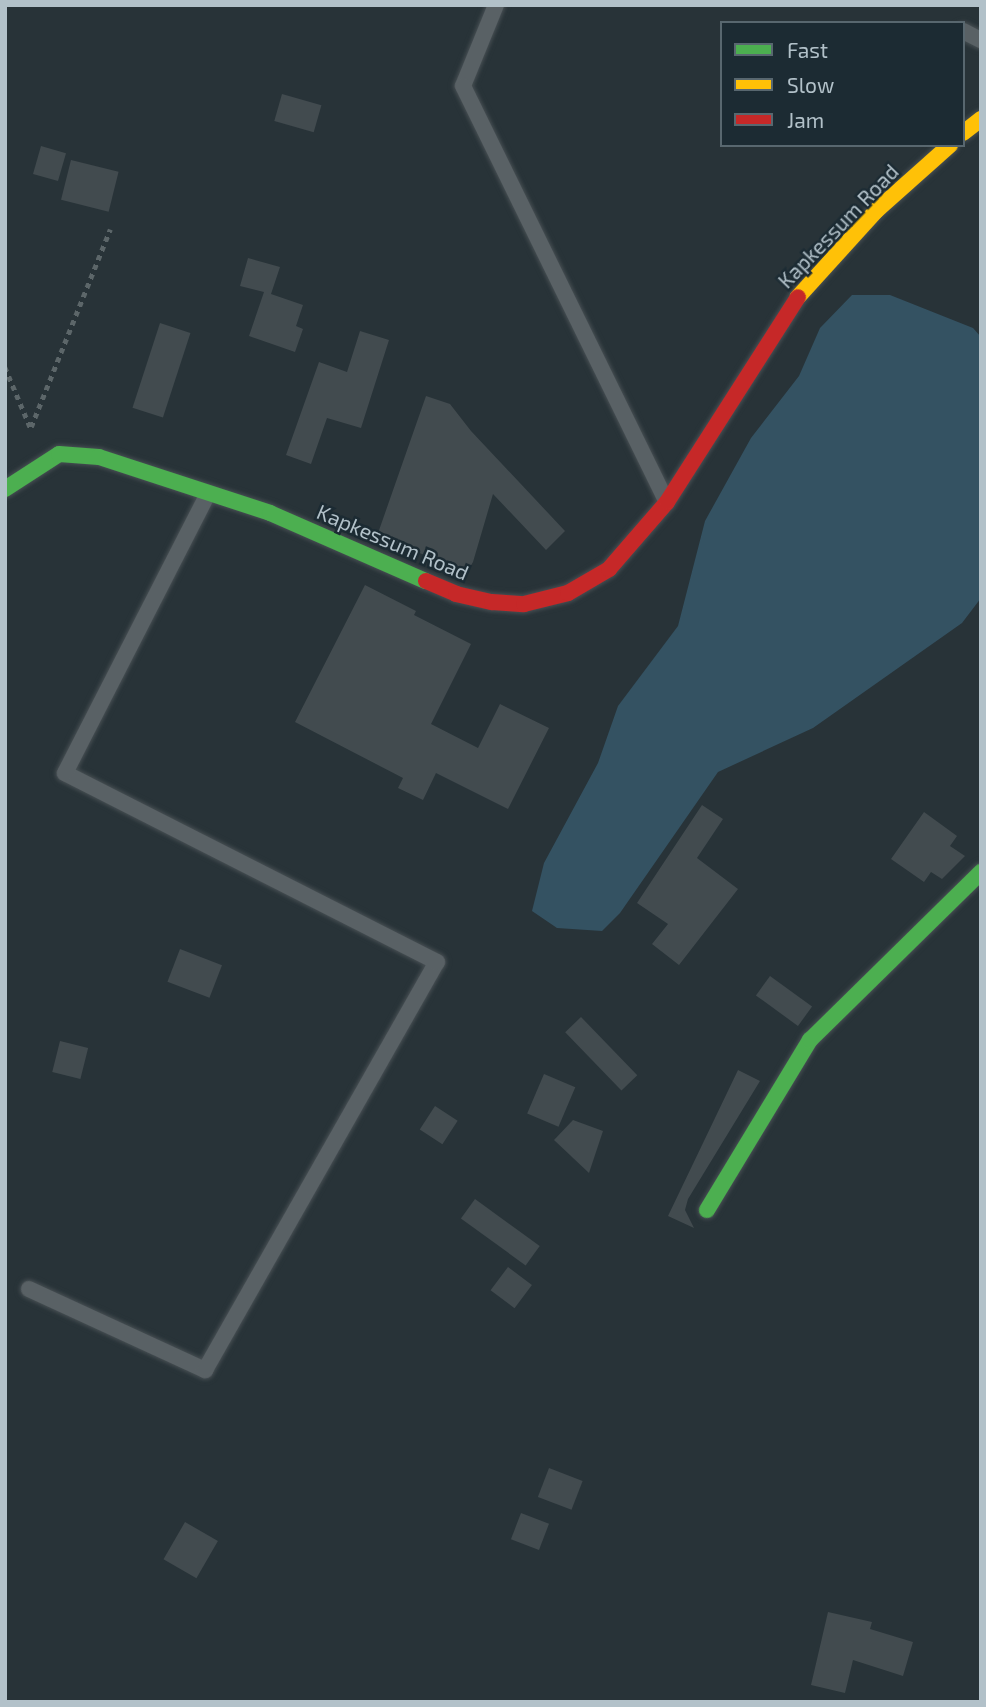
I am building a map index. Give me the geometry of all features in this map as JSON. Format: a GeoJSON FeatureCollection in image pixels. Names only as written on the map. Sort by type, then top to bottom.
{"type":"FeatureCollection","features":[{"type":"Feature","properties":{"kind":"street"},"geometry":{"type":"LineString","coordinates":[[965,131],[981,119]]}},
{"type":"Feature","properties":{"kind":"street","name":"Kapkessum Road"},"geometry":{"type":"LineString","coordinates":[[5,489],[21,475],[59,454],[99,457],[270,513],[456,594],[492,602],[524,604],[568,593],[609,569],[667,502],[796,299],[876,211],[948,147]]}},
{"type":"Feature","properties":{"kind":"street"},"geometry":{"type":"LineString","coordinates":[[707,1210],[810,1040],[981,872]]}},
{"type":"Feature","properties":{"kind":"lane"},"geometry":{"type":"LineString","coordinates":[[496,5],[463,86],[667,502]]}},
{"type":"Feature","properties":{"kind":"lane"},"geometry":{"type":"LineString","coordinates":[[965,32],[981,40]]}},
{"type":"Feature","properties":{"kind":"lane"},"geometry":{"type":"LineString","coordinates":[[29,1289],[205,1370],[438,962],[65,773],[208,493]]}},
{"type":"Feature","properties":{"kind":"path"},"geometry":{"type":"LineString","coordinates":[[31,427],[110,229]]}},
{"type":"Feature","properties":{"kind":"path"},"geometry":{"type":"LineString","coordinates":[[5,367],[45,462]]}},
{"type":"Feature","properties":{"kind":"water"},"geometry":{"type":"Polygon","coordinates":[[[852,295],[890,295],[973,328],[981,337],[981,598],[962,623],[813,728],[718,772],[620,913],[602,931],[557,928],[532,911],[544,863],[598,763],[618,706],[678,626],[705,521],[751,438],[799,376],[820,328],[852,295]]]}},
{"type":"Feature","properties":{"kind":"building"},"geometry":{"type":"Polygon","coordinates":[[[282,94],[321,105],[314,132],[274,121],[282,94]]]}},
{"type":"Feature","properties":{"kind":"building"},"geometry":{"type":"Polygon","coordinates":[[[41,146],[66,153],[58,181],[33,174],[41,146]]]}},
{"type":"Feature","properties":{"kind":"building"},"geometry":{"type":"Polygon","coordinates":[[[71,160],[119,172],[109,212],[61,200],[71,160]]]}},
{"type":"Feature","properties":{"kind":"building"},"geometry":{"type":"Polygon","coordinates":[[[248,258],[280,267],[271,294],[303,305],[296,326],[303,329],[295,352],[249,336],[264,292],[240,286],[248,258]]]}},
{"type":"Feature","properties":{"kind":"building"},"geometry":{"type":"Polygon","coordinates":[[[160,323],[190,333],[163,418],[132,408],[160,323]]]}},
{"type":"Feature","properties":{"kind":"building"},"geometry":{"type":"Polygon","coordinates":[[[360,331],[389,340],[361,428],[327,418],[311,464],[286,455],[319,362],[347,372],[360,331]]]}},
{"type":"Feature","properties":{"kind":"building"},"geometry":{"type":"Polygon","coordinates":[[[426,396],[450,404],[471,431],[565,531],[546,550],[493,494],[473,562],[467,572],[377,536],[426,396]]]}},
{"type":"Feature","properties":{"kind":"building"},"geometry":{"type":"Polygon","coordinates":[[[365,585],[416,611],[414,615],[471,644],[431,724],[478,748],[500,704],[549,728],[508,809],[436,773],[423,800],[398,788],[403,778],[295,722],[365,585]]]}},
{"type":"Feature","properties":{"kind":"building"},"geometry":{"type":"Polygon","coordinates":[[[702,805],[723,819],[697,858],[738,889],[679,965],[652,944],[668,924],[637,903],[702,805]]]}},
{"type":"Feature","properties":{"kind":"building"},"geometry":{"type":"Polygon","coordinates":[[[924,812],[957,836],[950,846],[965,856],[942,879],[931,872],[924,882],[891,859],[924,812]]]}},
{"type":"Feature","properties":{"kind":"building"},"geometry":{"type":"Polygon","coordinates":[[[180,949],[222,965],[209,998],[167,982],[180,949]]]}},
{"type":"Feature","properties":{"kind":"building"},"geometry":{"type":"Polygon","coordinates":[[[770,976],[812,1007],[798,1026],[756,995],[770,976]]]}},
{"type":"Feature","properties":{"kind":"building"},"geometry":{"type":"Polygon","coordinates":[[[581,1017],[637,1075],[621,1091],[565,1032],[581,1017]]]}},
{"type":"Feature","properties":{"kind":"building"},"geometry":{"type":"Polygon","coordinates":[[[60,1041],[88,1048],[80,1079],[52,1072],[60,1041]]]}},
{"type":"Feature","properties":{"kind":"building"},"geometry":{"type":"Polygon","coordinates":[[[738,1070],[760,1081],[688,1199],[685,1210],[694,1228],[668,1216],[738,1070]]]}},
{"type":"Feature","properties":{"kind":"building"},"geometry":{"type":"Polygon","coordinates":[[[544,1074],[575,1087],[558,1127],[527,1114],[544,1074]]]}},
{"type":"Feature","properties":{"kind":"building"},"geometry":{"type":"Polygon","coordinates":[[[435,1106],[458,1121],[442,1144],[420,1129],[435,1106]]]}},
{"type":"Feature","properties":{"kind":"building"},"geometry":{"type":"Polygon","coordinates":[[[573,1120],[603,1131],[589,1173],[554,1140],[573,1120]]]}},
{"type":"Feature","properties":{"kind":"building"},"geometry":{"type":"Polygon","coordinates":[[[475,1199],[540,1246],[526,1265],[461,1218],[475,1199]]]}},
{"type":"Feature","properties":{"kind":"building"},"geometry":{"type":"Polygon","coordinates":[[[508,1267],[532,1285],[515,1308],[491,1290],[508,1267]]]}},
{"type":"Feature","properties":{"kind":"building"},"geometry":{"type":"Polygon","coordinates":[[[549,1468],[583,1481],[571,1510],[538,1497],[549,1468]]]}},
{"type":"Feature","properties":{"kind":"building"},"geometry":{"type":"Polygon","coordinates":[[[521,1513],[549,1524],[539,1550],[511,1539],[521,1513]]]}},
{"type":"Feature","properties":{"kind":"building"},"geometry":{"type":"Polygon","coordinates":[[[185,1522],[218,1541],[196,1578],[164,1559],[185,1522]]]}},
{"type":"Feature","properties":{"kind":"building"},"geometry":{"type":"Polygon","coordinates":[[[828,1612],[872,1622],[870,1629],[913,1642],[903,1676],[853,1660],[845,1693],[811,1685],[828,1612]]]}},
{"type":"Feature","properties":{"kind":"traffic: fast"},"geometry":{"type":"LineString","coordinates":[[5,489],[59,454],[99,457],[270,513],[426,581]]}},
{"type":"Feature","properties":{"kind":"traffic: fast"},"geometry":{"type":"LineString","coordinates":[[707,1210],[810,1040],[981,872]]}},
{"type":"Feature","properties":{"kind":"traffic: slow"},"geometry":{"type":"LineString","coordinates":[[965,131],[981,119]]}},
{"type":"Feature","properties":{"kind":"traffic: slow"},"geometry":{"type":"LineString","coordinates":[[798,297],[876,211],[948,147]]}},
{"type":"Feature","properties":{"kind":"traffic: jam"},"geometry":{"type":"LineString","coordinates":[[426,581],[456,594],[492,602],[524,604],[568,593],[609,569],[667,502],[798,297]]}}]}
